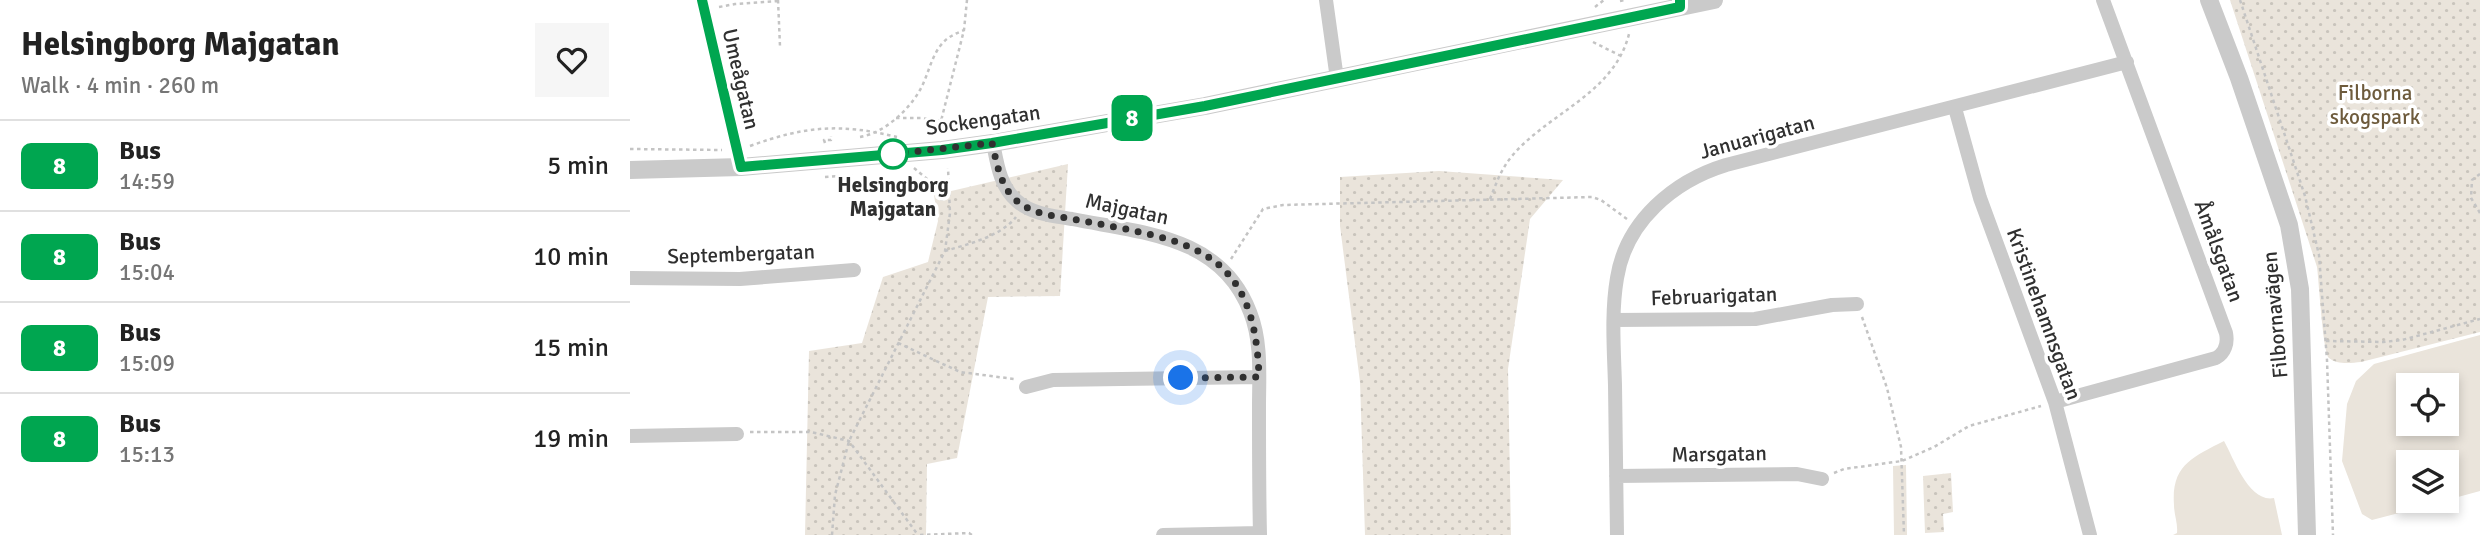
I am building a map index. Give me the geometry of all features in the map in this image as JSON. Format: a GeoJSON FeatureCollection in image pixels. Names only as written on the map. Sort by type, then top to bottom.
{"type":"FeatureCollection","features":[{"type":"Feature","properties":{"kind":"street"},"geometry":{"type":"LineString","coordinates":[[1326,0],[1337,79]]}},
{"type":"Feature","properties":{"kind":"street","name":"Sockengatan"},"geometry":{"type":"LineString","coordinates":[[630,170],[738,159],[942,150],[992,143],[1205,106],[1714,0]]}},
{"type":"Feature","properties":{"kind":"street","name":"Åmålsgatan"},"geometry":{"type":"LineString","coordinates":[[2055,402],[2212,359],[2220,355],[2227,344],[2226,333],[2103,0]]}},
{"type":"Feature","properties":{"kind":"street","name":"Filbornavägen"},"geometry":{"type":"LineString","coordinates":[[2209,0],[2239,78],[2289,225],[2300,289],[2305,416],[2305,535]]}},
{"type":"Feature","properties":{"kind":"street","name":"Umeågatan"},"geometry":{"type":"LineString","coordinates":[[703,5],[738,159]]}},
{"type":"Feature","properties":{"kind":"street","name":"Januarigatan"},"geometry":{"type":"LineString","coordinates":[[1618,535],[1614,299],[1620,264],[1638,228],[1667,194],[1710,170],[2127,62]]}},
{"type":"Feature","properties":{"kind":"street","name":"Kristinehamnsgatan"},"geometry":{"type":"LineString","coordinates":[[1955,108],[1980,198],[2055,402],[2090,535]]}},
{"type":"Feature","properties":{"kind":"street"},"geometry":{"type":"LineString","coordinates":[[992,143],[1002,180],[1016,200],[1025,206]]}},
{"type":"Feature","properties":{"kind":"street","name":"Majgatan"},"geometry":{"type":"LineString","coordinates":[[1025,206],[1051,215],[1163,237],[1195,248],[1215,261],[1236,284],[1251,313],[1258,348],[1260,534]]}},
{"type":"Feature","properties":{"kind":"street","name":"Septembergatan"},"geometry":{"type":"LineString","coordinates":[[630,278],[740,279],[854,270]]}},
{"type":"Feature","properties":{"kind":"street","name":"Februarigatan"},"geometry":{"type":"LineString","coordinates":[[1614,320],[1755,319],[1857,304]]}},
{"type":"Feature","properties":{"kind":"street"},"geometry":{"type":"LineString","coordinates":[[1026,387],[1053,380],[1259,377]]}},
{"type":"Feature","properties":{"kind":"street"},"geometry":{"type":"LineString","coordinates":[[630,436],[737,434]]}},
{"type":"Feature","properties":{"kind":"street","name":"Marsgatan"},"geometry":{"type":"LineString","coordinates":[[1616,476],[1797,474],[1822,479]]}},
{"type":"Feature","properties":{"kind":"street"},"geometry":{"type":"LineString","coordinates":[[1163,535],[1260,534]]}},
{"type":"Feature","properties":{"kind":"path"},"geometry":{"type":"LineString","coordinates":[[703,5],[778,0],[780,46]]}},
{"type":"Feature","properties":{"kind":"path"},"geometry":{"type":"LineString","coordinates":[[953,136],[942,135],[941,121],[964,30],[967,0]]}},
{"type":"Feature","properties":{"kind":"path"},"geometry":{"type":"LineString","coordinates":[[1588,13],[1604,0]]}},
{"type":"Feature","properties":{"kind":"path"},"geometry":{"type":"LineString","coordinates":[[860,136],[877,132],[896,118],[919,92],[940,46],[951,35],[964,30]]}},
{"type":"Feature","properties":{"kind":"path"},"geometry":{"type":"LineString","coordinates":[[1490,199],[1501,171],[1512,156],[1528,140],[1601,83],[1621,56]]}},
{"type":"Feature","properties":{"kind":"path"},"geometry":{"type":"LineString","coordinates":[[896,118],[941,121]]}},
{"type":"Feature","properties":{"kind":"path"},"geometry":{"type":"LineString","coordinates":[[630,149],[738,159],[773,137],[803,130],[841,127],[907,139]]}},
{"type":"Feature","properties":{"kind":"path"},"geometry":{"type":"LineString","coordinates":[[825,143],[824,140],[831,140],[831,136]]}},
{"type":"Feature","properties":{"kind":"path"},"geometry":{"type":"LineString","coordinates":[[914,168],[933,184],[949,180]]}},
{"type":"Feature","properties":{"kind":"path"},"geometry":{"type":"LineString","coordinates":[[832,535],[835,495],[849,441],[945,250],[950,213],[948,168]]}},
{"type":"Feature","properties":{"kind":"path"},"geometry":{"type":"LineString","coordinates":[[2480,174],[2472,180],[2471,198],[2480,213]]}},
{"type":"Feature","properties":{"kind":"path"},"geometry":{"type":"LineString","coordinates":[[1224,270],[1257,217],[1270,206],[1592,197],[1601,200],[1638,228]]}},
{"type":"Feature","properties":{"kind":"path"},"geometry":{"type":"LineString","coordinates":[[945,250],[968,244],[1002,229],[1012,222],[1025,206]]}},
{"type":"Feature","properties":{"kind":"path"},"geometry":{"type":"LineString","coordinates":[[1857,304],[1887,388],[1902,461],[1904,535]]}},
{"type":"Feature","properties":{"kind":"path"},"geometry":{"type":"LineString","coordinates":[[2326,341],[2402,340],[2480,319]]}},
{"type":"Feature","properties":{"kind":"path"},"geometry":{"type":"LineString","coordinates":[[898,343],[960,372],[1012,378],[1026,387]]}},
{"type":"Feature","properties":{"kind":"path"},"geometry":{"type":"LineString","coordinates":[[1822,479],[1844,469],[1902,461],[1934,447],[1974,424],[2055,402]]}},
{"type":"Feature","properties":{"kind":"path"},"geometry":{"type":"LineString","coordinates":[[737,434],[799,431],[849,441],[919,535],[972,535]]}},
{"type":"Feature","properties":{"kind":"green space","name":"Filborna skogspark"},"geometry":{"type":"Polygon","coordinates":[[[2230,0],[2480,0],[2480,332],[2361,362],[2340,363],[2329,358],[2323,331],[2317,267],[2230,0]]]}},
{"type":"Feature","properties":{"kind":"green space"},"geometry":{"type":"Polygon","coordinates":[[[1068,164],[1060,296],[988,297],[957,458],[927,464],[926,535],[805,535],[809,351],[862,343],[883,277],[928,262],[938,221],[934,195],[1068,164]]]}},
{"type":"Feature","properties":{"kind":"green space"},"geometry":{"type":"Polygon","coordinates":[[[1439,171],[1563,180],[1530,219],[1508,369],[1511,535],[1365,535],[1360,382],[1340,226],[1340,177],[1439,171]]]}},
{"type":"Feature","properties":{"kind":"green space"},"geometry":{"type":"Polygon","coordinates":[[[2480,335],[2480,491],[2459,497],[2459,450],[2396,450],[2396,513],[2399,513],[2372,520],[2362,514],[2342,461],[2347,404],[2356,381],[2374,364],[2480,335]]]}},
{"type":"Feature","properties":{"kind":"green space"},"geometry":{"type":"Polygon","coordinates":[[[2224,441],[2250,487],[2265,498],[2274,498],[2282,535],[2173,535],[2177,533],[2174,491],[2180,471],[2194,458],[2224,441]]]}},
{"type":"Feature","properties":{"kind":"green space"},"geometry":{"type":"Polygon","coordinates":[[[1906,465],[1907,535],[1894,535],[1893,466],[1906,465]]]}},
{"type":"Feature","properties":{"kind":"green space"},"geometry":{"type":"Polygon","coordinates":[[[1951,473],[1953,512],[1943,514],[1944,532],[1925,533],[1923,476],[1951,473]]]}},
{"type":"Feature","properties":{"kind":"bus line","name":"8"},"geometry":{"type":"LineString","coordinates":[[702,0],[741,167],[775,162],[942,150],[1178,110],[1680,7],[1680,0]]}},
{"type":"Feature","properties":{"kind":"place","name":"Helsingborg Majgatan"},"geometry":{"type":"Point","coordinates":[893,154]}},
{"type":"Feature","properties":{"kind":"route"},"geometry":{"type":"LineString","coordinates":[[893,154],[992,143],[1002,180],[1016,200],[1025,206],[1051,215],[1163,237],[1195,248],[1215,261],[1236,284],[1251,313],[1258,348],[1259,377],[1181,378]]}}]}
